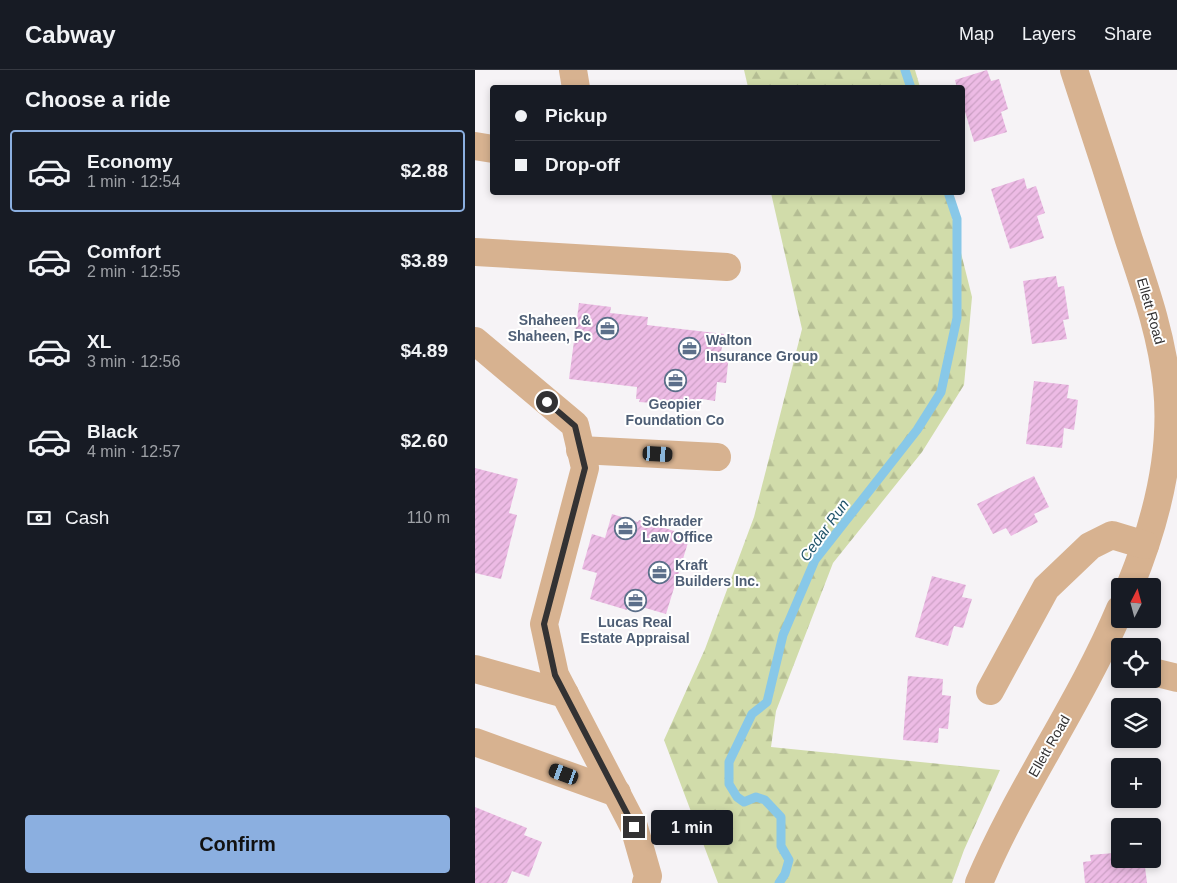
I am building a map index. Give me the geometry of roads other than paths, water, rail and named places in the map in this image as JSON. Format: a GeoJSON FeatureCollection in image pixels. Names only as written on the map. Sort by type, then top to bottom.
{"type":"FeatureCollection","features":[{"type":"Feature","properties":{"kind":"street"},"geometry":{"type":"LineString","coordinates":[[573,70],[576,85]]}},
{"type":"Feature","properties":{"kind":"street","name":"Ellett Road"},"geometry":{"type":"LineString","coordinates":[[1074,70],[1158,330],[1167,386],[1168,405],[1163,473],[1145,545],[1133,578]]}},
{"type":"Feature","properties":{"kind":"street"},"geometry":{"type":"LineString","coordinates":[[475,146],[490,148]]}},
{"type":"Feature","properties":{"kind":"street"},"geometry":{"type":"LineString","coordinates":[[475,252],[727,267]]}},
{"type":"Feature","properties":{"kind":"street"},"geometry":{"type":"LineString","coordinates":[[475,341],[575,426],[585,468],[544,624],[555,675],[634,827],[648,876],[646,883]]}},
{"type":"Feature","properties":{"kind":"street"},"geometry":{"type":"LineString","coordinates":[[580,450],[717,457]]}},
{"type":"Feature","properties":{"kind":"street"},"geometry":{"type":"LineString","coordinates":[[990,691],[1046,588],[1072,562],[1090,546],[1112,535],[1145,545]]}},
{"type":"Feature","properties":{"kind":"street","name":"Ellett Road"},"geometry":{"type":"LineString","coordinates":[[979,883],[999,836],[1020,795],[1111,658]]}},
{"type":"Feature","properties":{"kind":"street"},"geometry":{"type":"LineString","coordinates":[[475,668],[565,694]]}},
{"type":"Feature","properties":{"kind":"street"},"geometry":{"type":"LineString","coordinates":[[1161,674],[1177,678]]}},
{"type":"Feature","properties":{"kind":"street"},"geometry":{"type":"LineString","coordinates":[[475,742],[617,793]]}},
{"type":"Feature","properties":{"kind":"waterway","name":"Cedar Run"},"geometry":{"type":"LineString","coordinates":[[905,70],[910,85]]}},
{"type":"Feature","properties":{"kind":"waterway","name":"Cedar Run"},"geometry":{"type":"LineString","coordinates":[[779,883],[785,874],[789,860],[781,846],[781,817],[765,800],[756,797],[744,802],[737,797],[729,784],[729,762],[752,714],[767,702],[783,635],[815,560],[917,430],[941,392],[957,318],[957,219],[949,195]]}},
{"type":"Feature","properties":{"kind":"place","name":"Shaheen & Shaheen, Pc"},"geometry":{"type":"Point","coordinates":[607,328]}},
{"type":"Feature","properties":{"kind":"place","name":"Walton Insurance Group"},"geometry":{"type":"Point","coordinates":[690,348]}},
{"type":"Feature","properties":{"kind":"place","name":"Geopier Foundation Co"},"geometry":{"type":"Point","coordinates":[675,381]}},
{"type":"Feature","properties":{"kind":"place","name":"Schrader Law Office"},"geometry":{"type":"Point","coordinates":[626,529]}},
{"type":"Feature","properties":{"kind":"place","name":"Kraft Builders Inc."},"geometry":{"type":"Point","coordinates":[659,573]}},
{"type":"Feature","properties":{"kind":"place","name":"Lucas Real Estate Appraisal"},"geometry":{"type":"Point","coordinates":[635,600]}}]}
